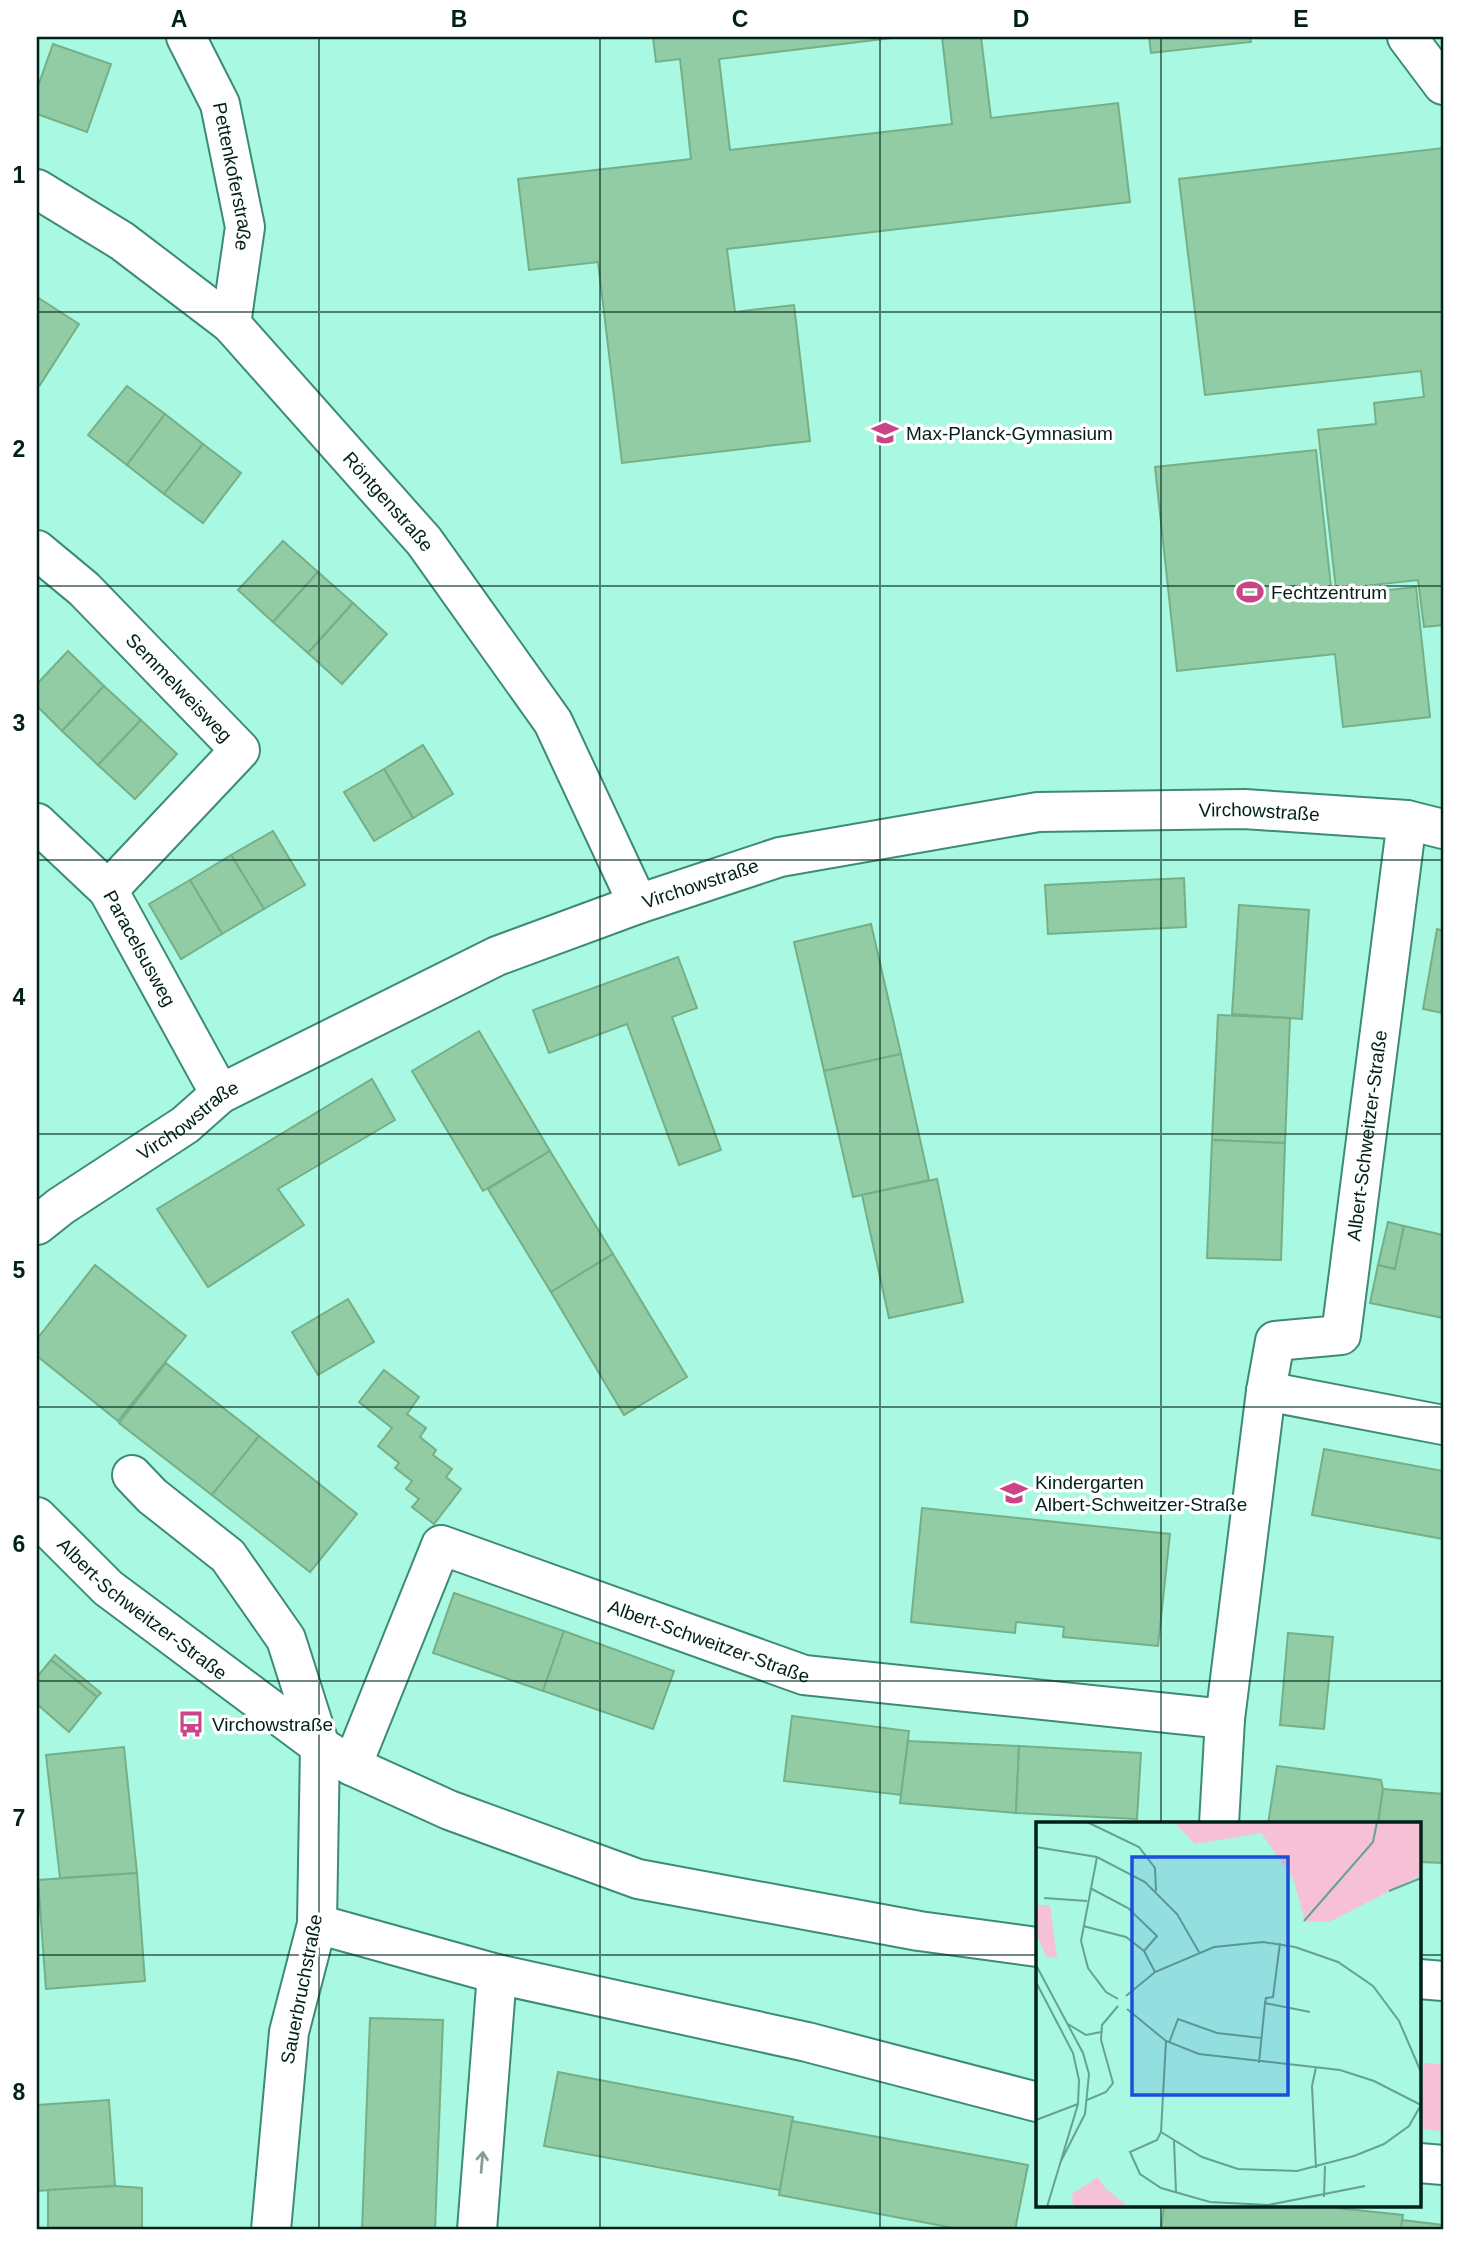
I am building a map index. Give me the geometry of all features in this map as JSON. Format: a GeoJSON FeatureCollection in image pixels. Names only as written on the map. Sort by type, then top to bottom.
{"type":"FeatureCollection","features":[{"type":"Feature","properties":{"kind":"street","name":"Pettenkoferstraße"},"geometry":{"type":"LineString","coordinates":[[186,37],[220,104],[245,228],[231,324]]}},
{"type":"Feature","properties":{"kind":"street"},"geometry":{"type":"LineString","coordinates":[[1407,37],[1443,85]]}},
{"type":"Feature","properties":{"kind":"street","name":"Röntgenstraße"},"geometry":{"type":"LineString","coordinates":[[37,189],[122,241],[231,324],[424,541],[553,722],[638,904]]}},
{"type":"Feature","properties":{"kind":"street","name":"Semmelweisweg"},"geometry":{"type":"LineString","coordinates":[[37,550],[84,589],[240,750],[108,890]]}},
{"type":"Feature","properties":{"kind":"street","name":"Virchowstraße"},"geometry":{"type":"LineString","coordinates":[[37,1225],[61,1206],[185,1125],[220,1094],[497,956],[638,904],[780,857],[1038,812],[1244,809],[1406,820],[1443,828]]}},
{"type":"Feature","properties":{"kind":"street","name":"Albert-Schweitzer-Straße"},"geometry":{"type":"LineString","coordinates":[[1219,1822],[1225,1719],[1266,1391],[1275,1341],[1341,1335],[1406,820]]}},
{"type":"Feature","properties":{"kind":"street","name":"Paracelsusweg"},"geometry":{"type":"LineString","coordinates":[[37,823],[108,890],[220,1094]]}},
{"type":"Feature","properties":{"kind":"street"},"geometry":{"type":"LineString","coordinates":[[1266,1391],[1443,1425]]}},
{"type":"Feature","properties":{"kind":"street"},"geometry":{"type":"LineString","coordinates":[[132,1475],[152,1496],[228,1556],[279,1628],[286,1639],[320,1746]]}},
{"type":"Feature","properties":{"kind":"street","name":"Albert-Schweitzer-Straße"},"geometry":{"type":"LineString","coordinates":[[37,1517],[108,1588],[320,1746],[352,1766],[449,1810],[638,1879],[919,1931],[1036,1947]]}},
{"type":"Feature","properties":{"kind":"street","name":"Albert-Schweitzer-Straße"},"geometry":{"type":"LineString","coordinates":[[352,1766],[441,1545],[804,1675],[1225,1719]]}},
{"type":"Feature","properties":{"kind":"street","name":"Sauerbruchstraße"},"geometry":{"type":"LineString","coordinates":[[271,2230],[289,2032],[317,1924],[320,1746]]}},
{"type":"Feature","properties":{"kind":"street"},"geometry":{"type":"LineString","coordinates":[[317,1924],[497,1974],[807,2042],[1036,2102]]}},
{"type":"Feature","properties":{"kind":"street"},"geometry":{"type":"LineString","coordinates":[[477,2230],[497,1974]]}},
{"type":"Feature","properties":{"kind":"street"},"geometry":{"type":"LineString","coordinates":[[1420,1979],[1443,1981]]}},
{"type":"Feature","properties":{"kind":"street"},"geometry":{"type":"LineString","coordinates":[[1420,2163],[1443,2165]]}},
{"type":"Feature","properties":{"kind":"shaded area"},"geometry":{"type":"Polygon","coordinates":[[[1424,2063],[1443,2064],[1443,2131],[1420,2129],[1424,2063]]]}},
{"type":"Feature","properties":{"kind":"building"},"geometry":{"type":"Polygon","coordinates":[[[653,37],[900,37],[719,59],[730,150],[952,124],[942,37],[981,37],[991,118],[1118,103],[1130,202],[727,249],[735,312],[794,305],[810,441],[622,463],[598,262],[529,270],[518,179],[691,159],[680,59],[656,62],[653,37]]]}},
{"type":"Feature","properties":{"kind":"building"},"geometry":{"type":"Polygon","coordinates":[[[1149,37],[1250,37],[1251,42],[1151,53],[1149,37]]]}},
{"type":"Feature","properties":{"kind":"building"},"geometry":{"type":"Polygon","coordinates":[[[53,44],[111,64],[87,132],[37,114],[37,89],[53,44]]]}},
{"type":"Feature","properties":{"kind":"building"},"geometry":{"type":"Polygon","coordinates":[[[1443,148],[1443,625],[1424,627],[1418,580],[1336,589],[1318,430],[1376,424],[1374,403],[1424,397],[1421,371],[1205,395],[1179,179],[1443,148]]]}},
{"type":"Feature","properties":{"kind":"building"},"geometry":{"type":"Polygon","coordinates":[[[37,297],[79,324],[40,385],[37,383],[37,297]]]}},
{"type":"Feature","properties":{"kind":"building"},"geometry":{"type":"Polygon","coordinates":[[[127,386],[165,414],[127,465],[88,435],[127,386]]]}},
{"type":"Feature","properties":{"kind":"building"},"geometry":{"type":"Polygon","coordinates":[[[165,414],[203,444],[164,494],[127,465],[165,414]]]}},
{"type":"Feature","properties":{"kind":"building"},"geometry":{"type":"Polygon","coordinates":[[[203,444],[241,473],[203,523],[164,494],[203,444]]]}},
{"type":"Feature","properties":{"kind":"building","name":"Fechtzentrum"},"geometry":{"type":"Polygon","coordinates":[[[1316,450],[1332,596],[1416,587],[1430,717],[1343,727],[1335,654],[1177,671],[1155,467],[1316,450]]]}},
{"type":"Feature","properties":{"kind":"building"},"geometry":{"type":"Polygon","coordinates":[[[283,541],[318,572],[273,622],[238,590],[283,541]]]}},
{"type":"Feature","properties":{"kind":"building"},"geometry":{"type":"Polygon","coordinates":[[[318,572],[353,603],[308,653],[273,622],[318,572]]]}},
{"type":"Feature","properties":{"kind":"building"},"geometry":{"type":"Polygon","coordinates":[[[353,603],[387,634],[342,684],[308,653],[353,603]]]}},
{"type":"Feature","properties":{"kind":"building"},"geometry":{"type":"Polygon","coordinates":[[[68,651],[104,686],[62,731],[37,706],[37,684],[68,651]]]}},
{"type":"Feature","properties":{"kind":"building"},"geometry":{"type":"Polygon","coordinates":[[[104,686],[141,720],[98,765],[62,731],[104,686]]]}},
{"type":"Feature","properties":{"kind":"building"},"geometry":{"type":"Polygon","coordinates":[[[141,720],[177,754],[135,799],[98,765],[141,720]]]}},
{"type":"Feature","properties":{"kind":"building"},"geometry":{"type":"Polygon","coordinates":[[[423,745],[453,794],[413,818],[384,769],[423,745]]]}},
{"type":"Feature","properties":{"kind":"building"},"geometry":{"type":"Polygon","coordinates":[[[384,769],[413,818],[374,841],[344,792],[384,769]]]}},
{"type":"Feature","properties":{"kind":"building"},"geometry":{"type":"Polygon","coordinates":[[[273,831],[305,885],[264,909],[231,855],[273,831]]]}},
{"type":"Feature","properties":{"kind":"building"},"geometry":{"type":"Polygon","coordinates":[[[231,855],[264,909],[222,934],[190,880],[231,855]]]}},
{"type":"Feature","properties":{"kind":"building"},"geometry":{"type":"Polygon","coordinates":[[[1184,878],[1186,927],[1048,934],[1045,885],[1184,878]]]}},
{"type":"Feature","properties":{"kind":"building"},"geometry":{"type":"Polygon","coordinates":[[[190,880],[222,934],[181,959],[149,904],[190,880]]]}},
{"type":"Feature","properties":{"kind":"building"},"geometry":{"type":"Polygon","coordinates":[[[1239,905],[1309,910],[1302,1019],[1232,1014],[1239,905]]]}},
{"type":"Feature","properties":{"kind":"building"},"geometry":{"type":"Polygon","coordinates":[[[871,924],[901,1054],[824,1071],[794,942],[871,924]]]}},
{"type":"Feature","properties":{"kind":"building"},"geometry":{"type":"Polygon","coordinates":[[[1437,929],[1443,931],[1443,1013],[1423,1009],[1437,929]]]}},
{"type":"Feature","properties":{"kind":"building"},"geometry":{"type":"Polygon","coordinates":[[[678,957],[697,1008],[672,1017],[721,1150],[679,1165],[627,1024],[549,1053],[533,1010],[678,957]]]}},
{"type":"Feature","properties":{"kind":"building"},"geometry":{"type":"Polygon","coordinates":[[[1218,1015],[1290,1018],[1285,1143],[1212,1140],[1218,1015]]]}},
{"type":"Feature","properties":{"kind":"building"},"geometry":{"type":"Polygon","coordinates":[[[479,1031],[550,1151],[483,1191],[412,1071],[479,1031]]]}},
{"type":"Feature","properties":{"kind":"building"},"geometry":{"type":"Polygon","coordinates":[[[901,1054],[929,1180],[853,1197],[824,1071],[901,1054]]]}},
{"type":"Feature","properties":{"kind":"building"},"geometry":{"type":"Polygon","coordinates":[[[372,1079],[395,1120],[278,1189],[304,1225],[208,1287],[157,1209],[372,1079]]]}},
{"type":"Feature","properties":{"kind":"building"},"geometry":{"type":"Polygon","coordinates":[[[1212,1140],[1285,1143],[1281,1260],[1207,1258],[1212,1140]]]}},
{"type":"Feature","properties":{"kind":"building"},"geometry":{"type":"Polygon","coordinates":[[[550,1151],[613,1254],[551,1292],[488,1189],[550,1151]]]}},
{"type":"Feature","properties":{"kind":"building"},"geometry":{"type":"Polygon","coordinates":[[[937,1179],[963,1302],[889,1318],[862,1195],[937,1179]]]}},
{"type":"Feature","properties":{"kind":"building"},"geometry":{"type":"Polygon","coordinates":[[[1388,1222],[1404,1226],[1395,1269],[1378,1265],[1388,1222]]]}},
{"type":"Feature","properties":{"kind":"building"},"geometry":{"type":"Polygon","coordinates":[[[1404,1226],[1443,1235],[1443,1318],[1370,1303],[1378,1265],[1395,1269],[1404,1226]]]}},
{"type":"Feature","properties":{"kind":"building"},"geometry":{"type":"Polygon","coordinates":[[[613,1254],[687,1377],[624,1415],[551,1292],[613,1254]]]}},
{"type":"Feature","properties":{"kind":"building"},"geometry":{"type":"Polygon","coordinates":[[[95,1265],[186,1336],[118,1421],[37,1356],[37,1339],[95,1265]]]}},
{"type":"Feature","properties":{"kind":"building"},"geometry":{"type":"Polygon","coordinates":[[[348,1299],[374,1342],[318,1375],[292,1332],[348,1299]]]}},
{"type":"Feature","properties":{"kind":"building"},"geometry":{"type":"Polygon","coordinates":[[[166,1363],[259,1436],[212,1495],[119,1423],[166,1363]]]}},
{"type":"Feature","properties":{"kind":"building"},"geometry":{"type":"Polygon","coordinates":[[[384,1370],[419,1397],[407,1414],[426,1428],[420,1437],[436,1450],[433,1455],[452,1469],[446,1477],[461,1489],[434,1524],[412,1507],[419,1499],[406,1489],[412,1481],[395,1468],[399,1463],[378,1446],[392,1428],[359,1402],[384,1370]]]}},
{"type":"Feature","properties":{"kind":"building"},"geometry":{"type":"Polygon","coordinates":[[[259,1436],[357,1514],[310,1572],[212,1495],[259,1436]]]}},
{"type":"Feature","properties":{"kind":"building"},"geometry":{"type":"Polygon","coordinates":[[[1324,1449],[1443,1471],[1443,1539],[1312,1515],[1324,1449]]]}},
{"type":"Feature","properties":{"kind":"building"},"geometry":{"type":"Polygon","coordinates":[[[922,1508],[1170,1534],[1158,1646],[1063,1637],[1064,1627],[1016,1622],[1015,1633],[911,1622],[922,1508]]]}},
{"type":"Feature","properties":{"kind":"building"},"geometry":{"type":"Polygon","coordinates":[[[454,1593],[564,1631],[543,1691],[433,1653],[454,1593]]]}},
{"type":"Feature","properties":{"kind":"building"},"geometry":{"type":"Polygon","coordinates":[[[564,1631],[674,1671],[653,1729],[543,1691],[564,1631]]]}},
{"type":"Feature","properties":{"kind":"building"},"geometry":{"type":"Polygon","coordinates":[[[1288,1633],[1333,1637],[1324,1729],[1280,1725],[1288,1633]]]}},
{"type":"Feature","properties":{"kind":"building"},"geometry":{"type":"Polygon","coordinates":[[[55,1655],[101,1693],[97,1697],[51,1660],[55,1655]]]}},
{"type":"Feature","properties":{"kind":"building"},"geometry":{"type":"Polygon","coordinates":[[[51,1660],[97,1697],[69,1732],[37,1704],[37,1677],[51,1660]]]}},
{"type":"Feature","properties":{"kind":"building"},"geometry":{"type":"Polygon","coordinates":[[[792,1716],[909,1731],[901,1795],[784,1781],[792,1716]]]}},
{"type":"Feature","properties":{"kind":"building"},"geometry":{"type":"Polygon","coordinates":[[[908,1741],[1019,1746],[1016,1813],[900,1803],[908,1741]]]}},
{"type":"Feature","properties":{"kind":"building"},"geometry":{"type":"Polygon","coordinates":[[[1019,1746],[1141,1753],[1137,1819],[1016,1813],[1019,1746]]]}},
{"type":"Feature","properties":{"kind":"building"},"geometry":{"type":"Polygon","coordinates":[[[124,1747],[137,1873],[60,1878],[46,1755],[124,1747]]]}},
{"type":"Feature","properties":{"kind":"building"},"geometry":{"type":"Polygon","coordinates":[[[1277,1766],[1381,1780],[1383,1789],[1378,1822],[1268,1822],[1277,1766]]]}},
{"type":"Feature","properties":{"kind":"building"},"geometry":{"type":"Polygon","coordinates":[[[1383,1789],[1443,1794],[1443,1863],[1420,1862],[1420,1822],[1378,1822],[1383,1789]]]}},
{"type":"Feature","properties":{"kind":"building"},"geometry":{"type":"Polygon","coordinates":[[[137,1873],[145,1981],[46,1989],[38,1880],[137,1873]]]}},
{"type":"Feature","properties":{"kind":"building"},"geometry":{"type":"Polygon","coordinates":[[[370,2018],[443,2020],[435,2230],[362,2230],[370,2018]]]}},
{"type":"Feature","properties":{"kind":"building"},"geometry":{"type":"Polygon","coordinates":[[[558,2072],[793,2117],[780,2190],[544,2146],[558,2072]]]}},
{"type":"Feature","properties":{"kind":"building"},"geometry":{"type":"Polygon","coordinates":[[[109,2100],[115,2186],[37,2191],[37,2105],[109,2100]]]}},
{"type":"Feature","properties":{"kind":"building"},"geometry":{"type":"Polygon","coordinates":[[[792,2121],[1028,2165],[1015,2230],[964,2230],[779,2195],[792,2121]]]}},
{"type":"Feature","properties":{"kind":"building"},"geometry":{"type":"Polygon","coordinates":[[[115,2186],[142,2188],[142,2230],[48,2230],[48,2190],[115,2186]]]}},
{"type":"Feature","properties":{"kind":"building"},"geometry":{"type":"Polygon","coordinates":[[[1164,2208],[1337,2208],[1403,2215],[1401,2230],[1161,2230],[1164,2208]]]}},
{"type":"Feature","properties":{"kind":"building"},"geometry":{"type":"Polygon","coordinates":[[[1402,2220],[1443,2225],[1443,2230],[1401,2230],[1402,2220]]]}},
{"type":"Feature","properties":{"kind":"place","name":"Max-Planck-Gymnasium"},"geometry":{"type":"Point","coordinates":[885,433]}},
{"type":"Feature","properties":{"kind":"place","name":"Fechtzentrum"},"geometry":{"type":"Point","coordinates":[1250,592]}},
{"type":"Feature","properties":{"kind":"place","name":"Kindergarten Albert-Schweitzer-Straße"},"geometry":{"type":"Point","coordinates":[1014,1493]}},
{"type":"Feature","properties":{"kind":"place","name":"Virchowstraße"},"geometry":{"type":"Point","coordinates":[191,1724]}}]}
